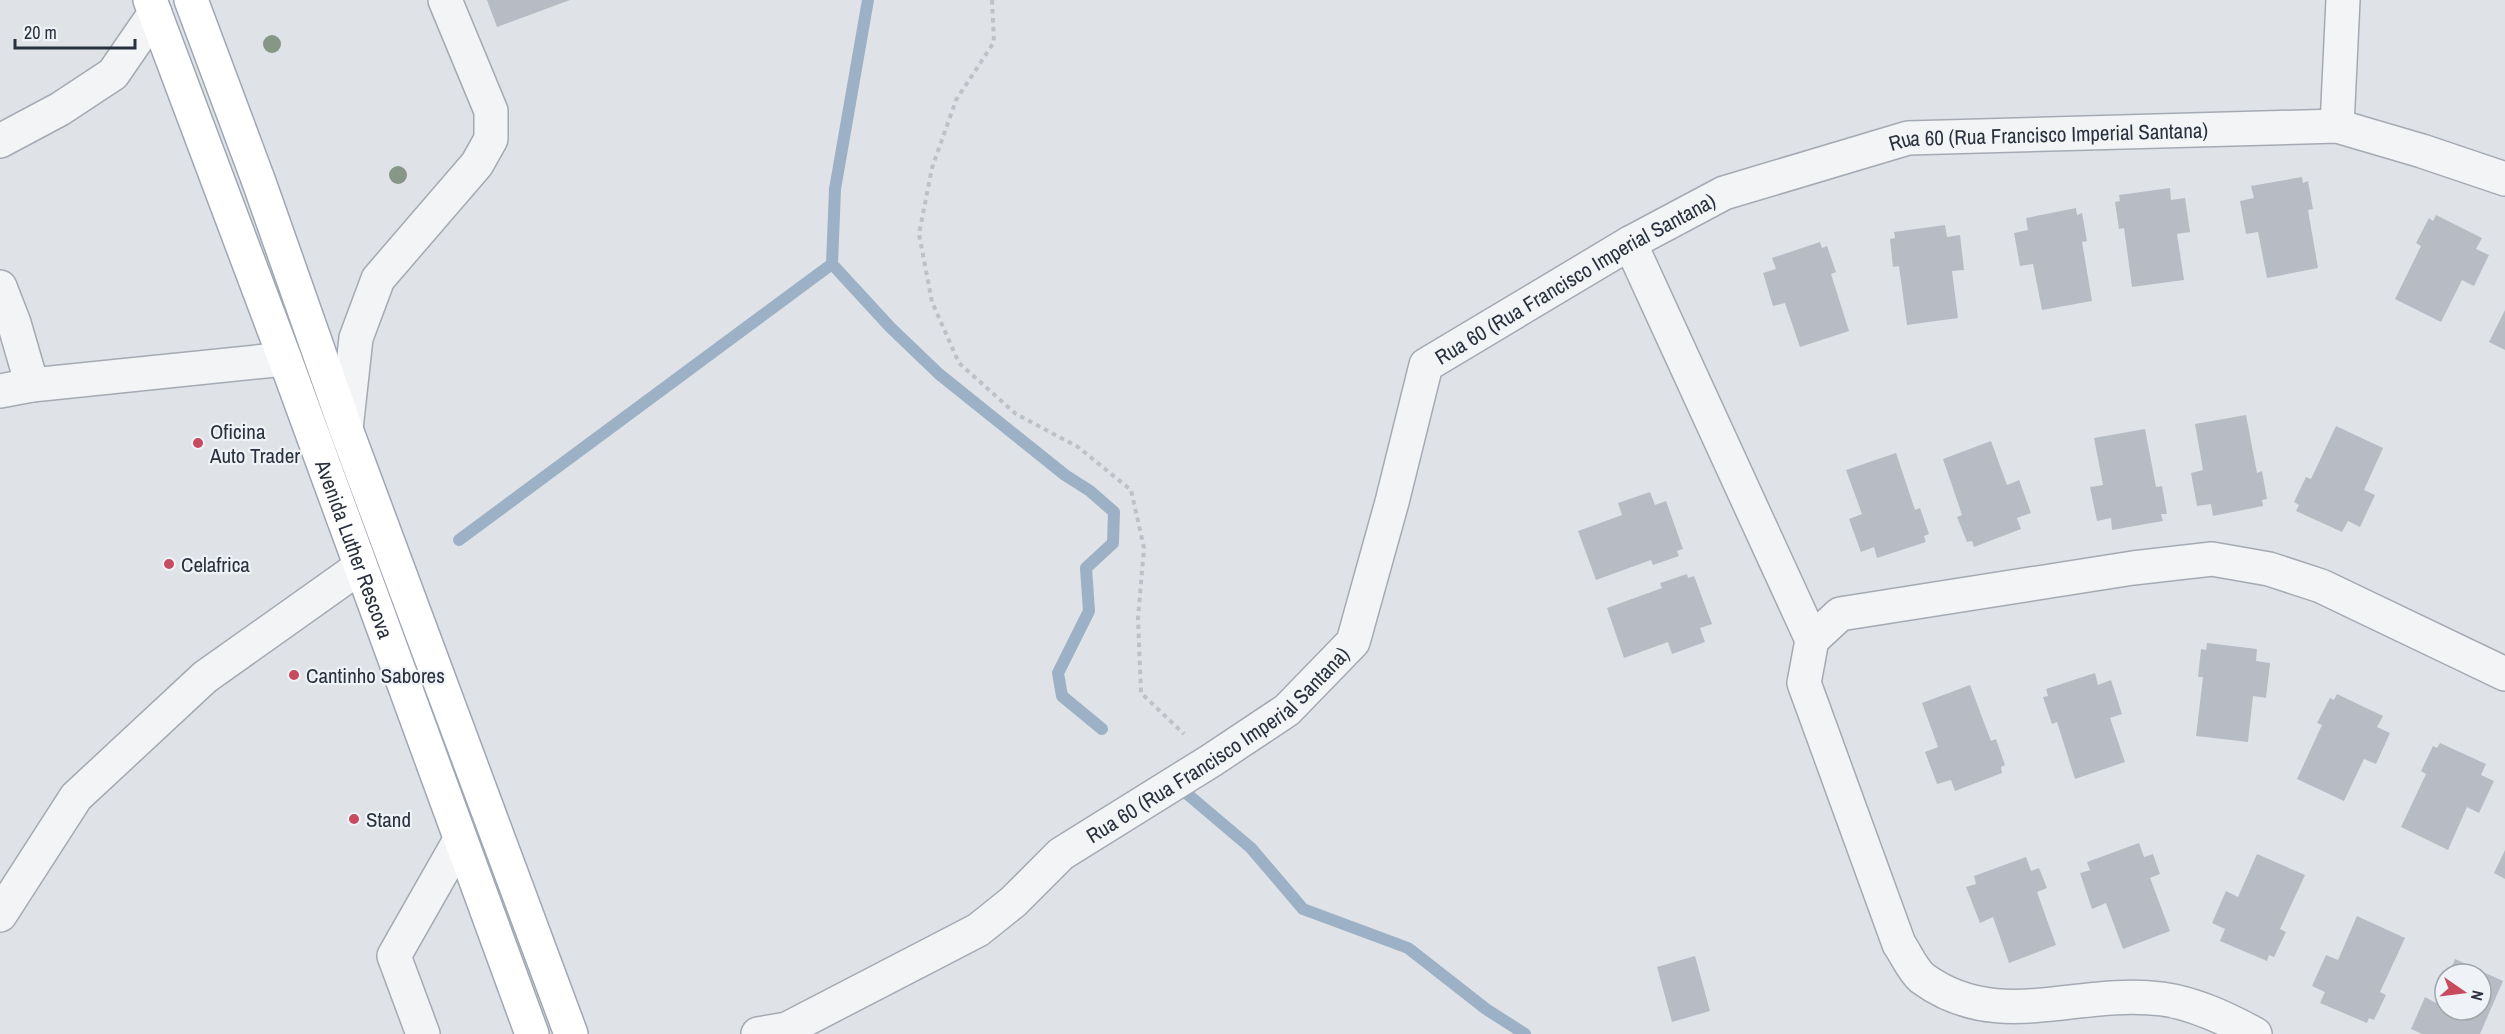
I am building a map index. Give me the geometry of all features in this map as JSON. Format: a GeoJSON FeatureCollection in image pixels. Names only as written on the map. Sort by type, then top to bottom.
{"type":"FeatureCollection","features":[{"type":"Feature","properties":{"kind":"main road","name":"Avenida Luther Rescova"},"geometry":{"type":"LineString","coordinates":[[190,0],[346,429],[571,1034]]}},
{"type":"Feature","properties":{"kind":"main road","name":"Avenida Luther Rescova"},"geometry":{"type":"LineString","coordinates":[[153,6],[532,1034]]}},
{"type":"Feature","properties":{"kind":"street"},"geometry":{"type":"LineString","coordinates":[[346,429],[356,338],[378,279],[477,164],[490,139],[491,111],[445,0]]}},
{"type":"Feature","properties":{"kind":"street"},"geometry":{"type":"LineString","coordinates":[[2337,126],[2343,0]]}},
{"type":"Feature","properties":{"kind":"street"},"geometry":{"type":"LineString","coordinates":[[0,141],[60,109],[113,74],[153,6]]}},
{"type":"Feature","properties":{"kind":"street","name":"Rua 60 (Rua Francisco Imperial Santana)"},"geometry":{"type":"LineString","coordinates":[[778,1032],[978,930],[1013,902],[1061,854],[1212,760],[1287,710],[1353,642],[1392,502],[1426,365],[1630,243],[1724,193],[1908,138],[2337,126],[2505,179]]}},
{"type":"Feature","properties":{"kind":"street"},"geometry":{"type":"LineString","coordinates":[[1630,243],[1812,640],[1804,683],[1899,944],[1920,976],[1951,1000],[1984,1011],[2022,1014],[2112,999],[2162,999],[2203,1010],[2255,1034]]}},
{"type":"Feature","properties":{"kind":"street"},"geometry":{"type":"LineString","coordinates":[[0,287],[14,323],[32,384]]}},
{"type":"Feature","properties":{"kind":"street"},"geometry":{"type":"LineString","coordinates":[[0,391],[32,384],[285,359]]}},
{"type":"Feature","properties":{"kind":"street"},"geometry":{"type":"LineString","coordinates":[[1812,640],[1840,614],[2133,568],[2212,559],[2268,568],[2321,586],[2505,674]]}},
{"type":"Feature","properties":{"kind":"street"},"geometry":{"type":"LineString","coordinates":[[0,915],[76,797],[205,677],[360,567]]}},
{"type":"Feature","properties":{"kind":"street"},"geometry":{"type":"LineString","coordinates":[[423,1034],[394,956],[460,840]]}},
{"type":"Feature","properties":{"kind":"path"},"geometry":{"type":"LineString","coordinates":[[992,0],[994,42],[956,100],[932,168],[925,201],[919,234],[932,302],[960,363],[1016,414],[1078,447],[1131,490],[1144,548],[1138,618],[1141,693],[1212,760]]}},
{"type":"Feature","properties":{"kind":"building"},"geometry":{"type":"Polygon","coordinates":[[[487,0],[570,0],[497,27],[487,0]]]}},
{"type":"Feature","properties":{"kind":"building"},"geometry":{"type":"Polygon","coordinates":[[[2302,177],[2303,183],[2308,181],[2313,209],[2308,210],[2318,268],[2267,278],[2258,232],[2246,234],[2240,201],[2254,198],[2251,186],[2302,177]]]}},
{"type":"Feature","properties":{"kind":"building"},"geometry":{"type":"Polygon","coordinates":[[[2170,188],[2171,200],[2185,198],[2190,232],[2177,234],[2184,280],[2132,287],[2124,228],[2119,229],[2115,202],[2120,201],[2119,195],[2170,188]]]}},
{"type":"Feature","properties":{"kind":"building"},"geometry":{"type":"Polygon","coordinates":[[[2076,208],[2077,215],[2082,213],[2087,241],[2082,242],[2092,301],[2042,310],[2033,264],[2020,266],[2014,233],[2028,230],[2026,218],[2076,208]]]}},
{"type":"Feature","properties":{"kind":"building"},"geometry":{"type":"Polygon","coordinates":[[[2436,215],[2482,238],[2476,249],[2489,255],[2474,286],[2462,280],[2441,322],[2395,299],[2421,246],[2416,243],[2429,218],[2433,221],[2436,215]]]}},
{"type":"Feature","properties":{"kind":"building"},"geometry":{"type":"Polygon","coordinates":[[[1945,225],[1947,237],[1960,235],[1964,270],[1952,271],[1958,318],[1907,325],[1899,266],[1893,267],[1890,239],[1895,238],[1894,232],[1945,225]]]}},
{"type":"Feature","properties":{"kind":"building"},"geometry":{"type":"Polygon","coordinates":[[[1820,242],[1822,248],[1827,246],[1836,272],[1831,274],[1849,331],[1800,347],[1785,303],[1773,306],[1763,273],[1776,269],[1772,258],[1820,242]]]}},
{"type":"Feature","properties":{"kind":"building"},"geometry":{"type":"Polygon","coordinates":[[[2505,310],[2505,350],[2489,342],[2505,310]]]}},
{"type":"Feature","properties":{"kind":"building"},"geometry":{"type":"Polygon","coordinates":[[[2246,415],[2257,473],[2262,471],[2267,499],[2262,500],[2263,506],[2213,516],[2211,504],[2197,506],[2191,473],[2203,470],[2195,424],[2246,415]]]}},
{"type":"Feature","properties":{"kind":"building"},"geometry":{"type":"Polygon","coordinates":[[[2336,426],[2383,448],[2364,490],[2375,495],[2360,527],[2348,521],[2342,532],[2296,511],[2299,505],[2294,502],[2306,477],[2311,479],[2336,426]]]}},
{"type":"Feature","properties":{"kind":"building"},"geometry":{"type":"Polygon","coordinates":[[[2145,429],[2156,487],[2162,486],[2167,514],[2161,514],[2163,521],[2112,530],[2111,518],[2097,521],[2090,487],[2103,485],[2094,438],[2145,429]]]}},
{"type":"Feature","properties":{"kind":"building"},"geometry":{"type":"Polygon","coordinates":[[[1991,441],[2007,485],[2019,480],[2031,513],[2017,518],[2021,529],[1974,547],[1972,541],[1967,542],[1957,517],[1962,515],[1943,459],[1991,441]]]}},
{"type":"Feature","properties":{"kind":"building"},"geometry":{"type":"Polygon","coordinates":[[[1896,453],[1915,510],[1920,508],[1929,534],[1924,536],[1926,542],[1877,558],[1874,547],[1861,552],[1849,519],[1862,514],[1846,470],[1896,453]]]}},
{"type":"Feature","properties":{"kind":"building"},"geometry":{"type":"Polygon","coordinates":[[[1650,492],[1655,505],[1666,501],[1683,549],[1677,551],[1679,556],[1653,565],[1651,560],[1596,580],[1578,531],[1622,515],[1618,503],[1650,492]]]}},
{"type":"Feature","properties":{"kind":"building"},"geometry":{"type":"Polygon","coordinates":[[[1687,574],[1688,578],[1694,576],[1712,624],[1700,628],[1705,642],[1672,654],[1668,642],[1624,658],[1607,608],[1662,588],[1660,583],[1687,574]]]}},
{"type":"Feature","properties":{"kind":"building"},"geometry":{"type":"Polygon","coordinates":[[[2207,643],[2257,649],[2256,661],[2270,663],[2266,698],[2253,696],[2248,742],[2196,736],[2203,677],[2198,677],[2201,649],[2206,650],[2207,643]]]}},
{"type":"Feature","properties":{"kind":"building"},"geometry":{"type":"Polygon","coordinates":[[[2095,673],[2098,685],[2111,680],[2122,714],[2110,718],[2125,762],[2075,779],[2057,722],[2052,724],[2043,697],[2048,696],[2046,689],[2095,673]]]}},
{"type":"Feature","properties":{"kind":"building"},"geometry":{"type":"Polygon","coordinates":[[[1970,685],[1991,741],[1996,739],[2005,765],[2001,767],[2002,773],[1955,791],[1951,780],[1937,784],[1925,752],[1938,747],[1922,703],[1970,685]]]}},
{"type":"Feature","properties":{"kind":"building"},"geometry":{"type":"Polygon","coordinates":[[[2337,694],[2383,716],[2377,727],[2390,733],[2376,764],[2364,759],[2344,801],[2297,779],[2322,725],[2317,723],[2330,698],[2334,700],[2337,694]]]}},
{"type":"Feature","properties":{"kind":"building"},"geometry":{"type":"Polygon","coordinates":[[[2440,743],[2486,764],[2481,775],[2494,781],[2479,813],[2467,807],[2448,850],[2401,827],[2426,774],[2421,771],[2433,746],[2437,748],[2440,743]]]}},
{"type":"Feature","properties":{"kind":"building"},"geometry":{"type":"Polygon","coordinates":[[[2139,843],[2144,857],[2153,854],[2160,874],[2150,878],[2170,931],[2123,949],[2106,903],[2092,909],[2080,873],[2090,870],[2087,862],[2139,843]]]}},
{"type":"Feature","properties":{"kind":"building"},"geometry":{"type":"Polygon","coordinates":[[[2505,850],[2505,879],[2494,873],[2505,850]]]}},
{"type":"Feature","properties":{"kind":"building"},"geometry":{"type":"Polygon","coordinates":[[[2257,854],[2305,875],[2280,929],[2286,932],[2274,957],[2269,955],[2267,961],[2220,941],[2225,929],[2212,923],[2226,891],[2238,897],[2257,854]]]}},
{"type":"Feature","properties":{"kind":"building"},"geometry":{"type":"Polygon","coordinates":[[[2026,857],[2031,871],[2039,868],[2047,888],[2037,892],[2056,945],[2009,963],[1993,917],[1980,923],[1966,887],[1976,884],[1974,876],[2026,857]]]}},
{"type":"Feature","properties":{"kind":"building"},"geometry":{"type":"Polygon","coordinates":[[[2357,916],[2405,938],[2380,992],[2386,995],[2374,1020],[2369,1018],[2367,1023],[2320,1003],[2325,992],[2312,986],[2326,955],[2338,960],[2357,916]]]}},
{"type":"Feature","properties":{"kind":"building"},"geometry":{"type":"Polygon","coordinates":[[[1695,956],[1710,1011],[1672,1022],[1657,967],[1695,956]]]}},
{"type":"Feature","properties":{"kind":"building"},"geometry":{"type":"Polygon","coordinates":[[[2493,976],[2503,981],[2493,1004],[2493,976]]]}},
{"type":"Feature","properties":{"kind":"building"},"geometry":{"type":"Polygon","coordinates":[[[2425,997],[2433,1001],[2433,1022],[2485,1022],[2480,1034],[2422,1034],[2411,1029],[2425,997]]]}},
{"type":"Feature","properties":{"kind":"waterway"},"geometry":{"type":"LineString","coordinates":[[868,0],[835,189],[832,264],[890,327],[939,374],[1114,512],[1113,543],[1086,568],[1089,611],[1058,673],[1062,696],[1102,729]]}},
{"type":"Feature","properties":{"kind":"waterway"},"geometry":{"type":"LineString","coordinates":[[459,540],[832,264]]}},
{"type":"Feature","properties":{"kind":"waterway"},"geometry":{"type":"LineString","coordinates":[[1179,787],[1251,848],[1303,909],[1408,948],[1486,1009],[1525,1034]]}},
{"type":"Feature","properties":{"kind":"place","name":"Oficina Auto Trader"},"geometry":{"type":"Point","coordinates":[198,443]}},
{"type":"Feature","properties":{"kind":"place","name":"Celafrica"},"geometry":{"type":"Point","coordinates":[169,564]}},
{"type":"Feature","properties":{"kind":"place","name":"Cantinho Sabores"},"geometry":{"type":"Point","coordinates":[294,675]}},
{"type":"Feature","properties":{"kind":"place","name":"Stand"},"geometry":{"type":"Point","coordinates":[354,819]}}]}
